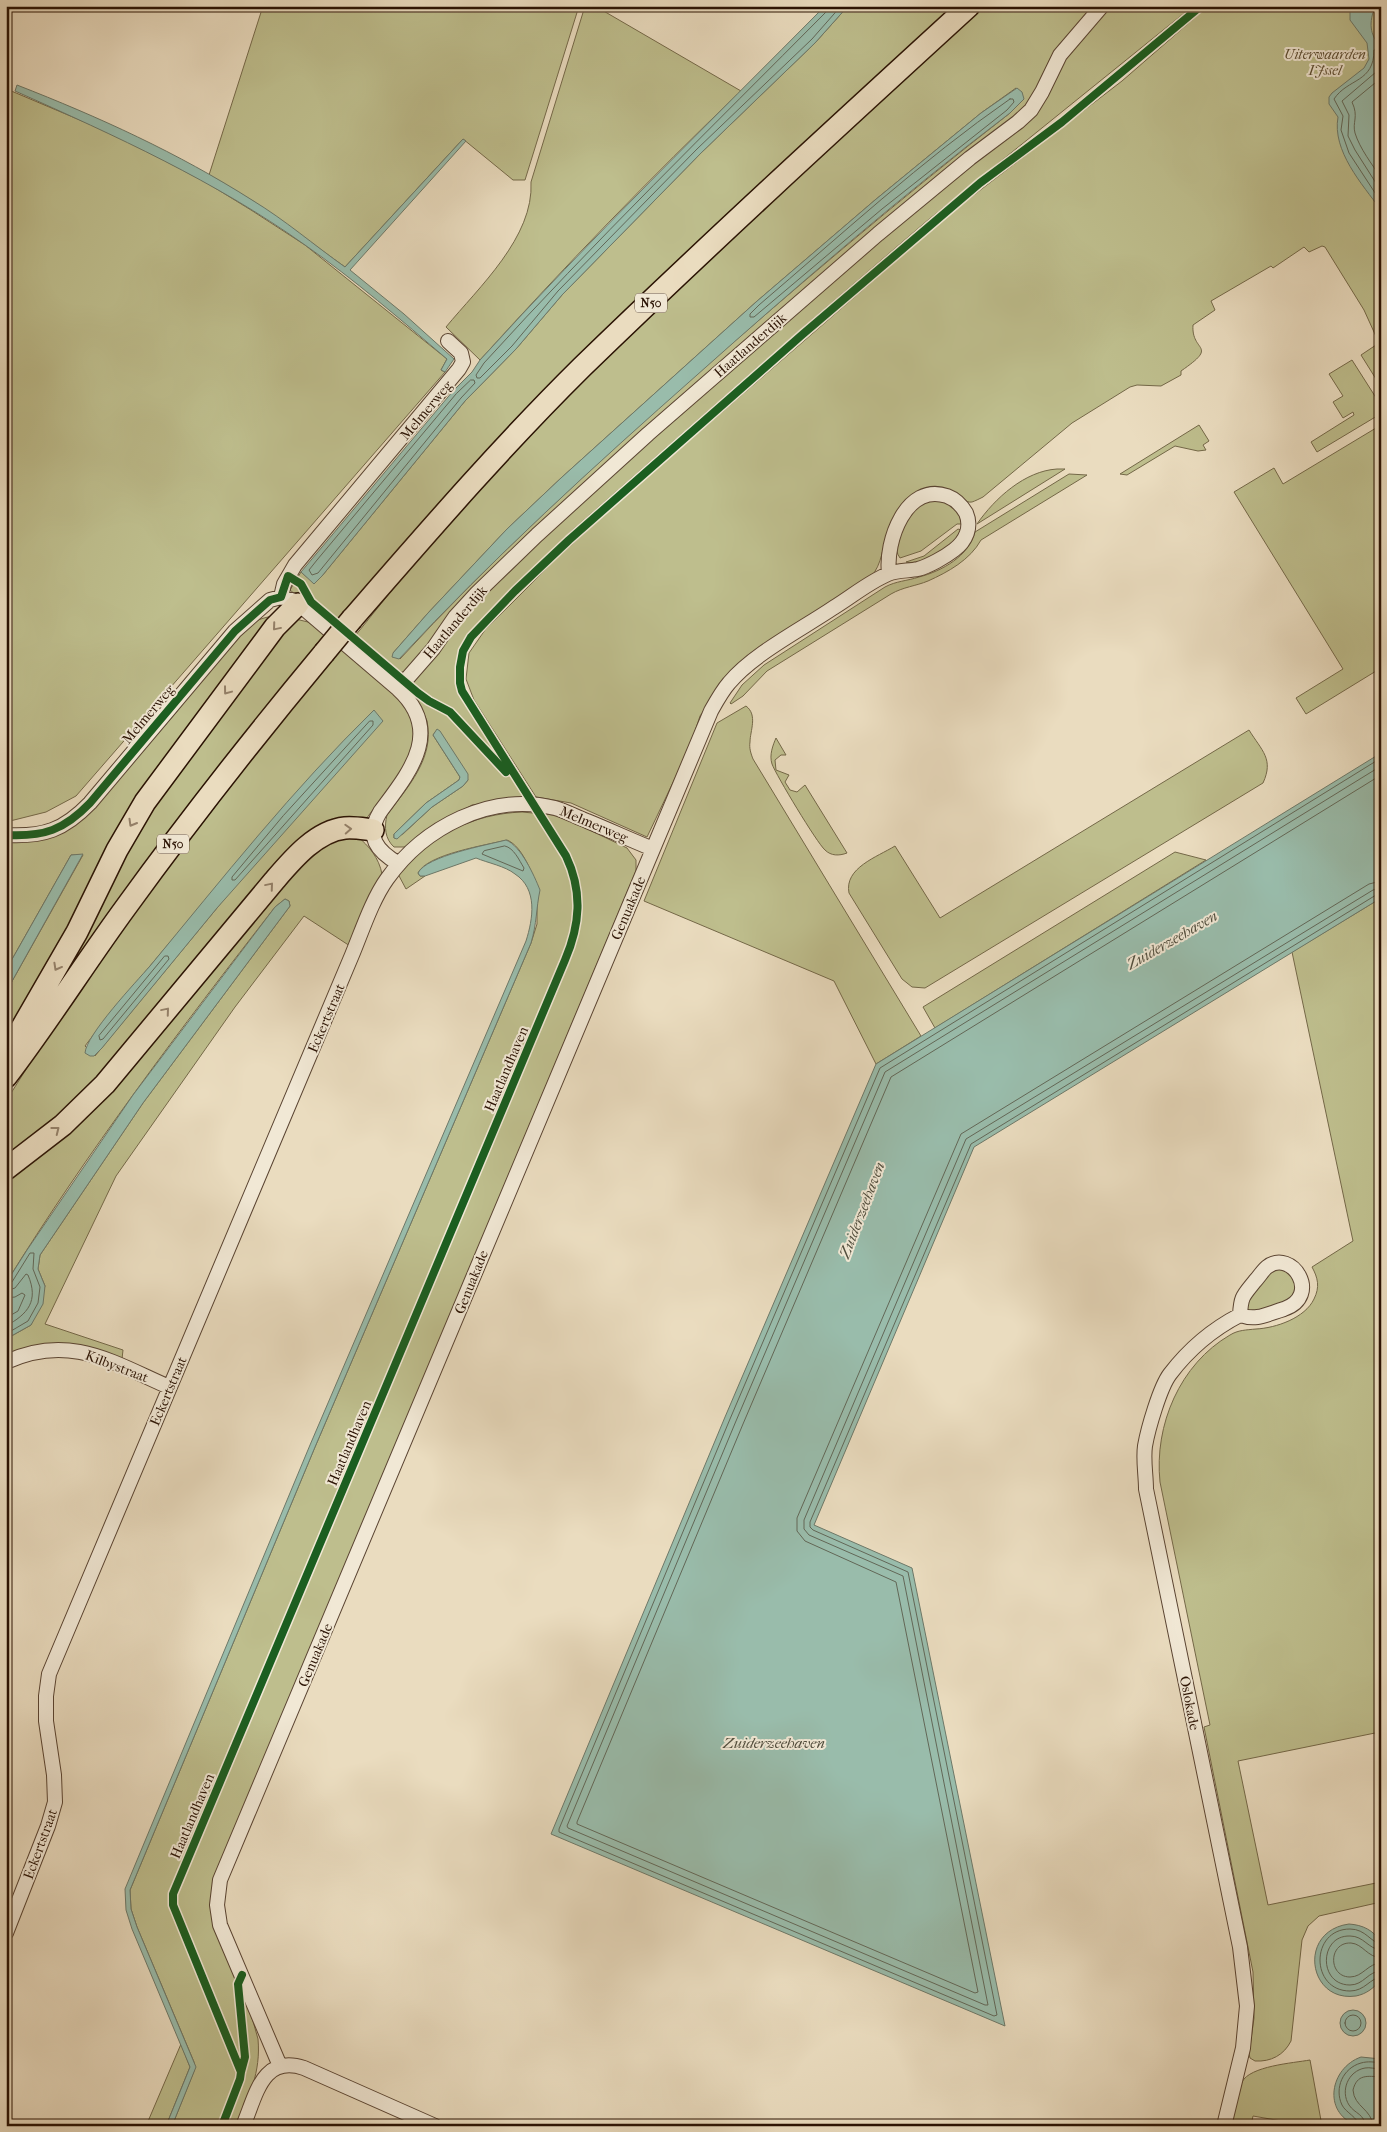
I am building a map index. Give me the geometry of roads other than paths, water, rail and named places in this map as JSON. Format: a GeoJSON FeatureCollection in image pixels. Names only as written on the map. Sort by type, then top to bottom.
{"type":"FeatureCollection","features":[{"type":"Feature","properties":{"kind":"highway","name":"N50"},"geometry":{"type":"LineString","coordinates":[[6,1077],[125,908],[258,733],[352,619],[474,482],[581,369],[850,115],[970,6]]}},
{"type":"Feature","properties":{"kind":"highway"},"geometry":{"type":"LineString","coordinates":[[6,1055],[77,932],[117,850],[145,802],[270,634],[289,600]]}},
{"type":"Feature","properties":{"kind":"highway"},"geometry":{"type":"LineString","coordinates":[[6,1169],[63,1125],[105,1084],[298,854],[334,831],[352,828],[373,830]]}},
{"type":"Feature","properties":{"kind":"highway","name":"N50"},"geometry":{"type":"LineString","coordinates":[[6,1092],[32,1042]]}},
{"type":"Feature","properties":{"kind":"street","name":"Haatlanderdijk"},"geometry":{"type":"LineString","coordinates":[[398,689],[432,649],[455,617],[477,593],[552,521],[648,434],[871,241],[970,158],[1031,110],[1060,55],[1102,6]]}},
{"type":"Feature","properties":{"kind":"street","name":"Melmerweg"},"geometry":{"type":"LineString","coordinates":[[6,835],[22,836],[56,830],[74,820],[235,631],[270,600],[289,600],[284,584],[295,565],[460,369],[463,362],[461,353],[448,340]]}},
{"type":"Feature","properties":{"kind":"street","name":"Genuakade"},"geometry":{"type":"LineString","coordinates":[[280,2066],[220,1925],[217,1905],[220,1880],[710,711],[730,682],[751,662],[889,573],[924,567],[953,552],[967,534],[968,521],[964,510],[952,498],[934,493],[920,498],[908,508],[894,532],[889,546],[889,573]]}},
{"type":"Feature","properties":{"kind":"street"},"geometry":{"type":"LineString","coordinates":[[289,600],[398,689],[410,703],[415,713],[418,723],[419,745],[413,766],[380,812],[375,820],[373,830],[379,848],[385,856],[399,864]]}},
{"type":"Feature","properties":{"kind":"street","name":"Melmerweg"},"geometry":{"type":"LineString","coordinates":[[399,864],[422,841],[462,817],[512,804],[534,804],[556,808],[653,849]]}},
{"type":"Feature","properties":{"kind":"street","name":"Eckertstraat"},"geometry":{"type":"LineString","coordinates":[[6,1933],[48,1826],[55,1802],[54,1774],[46,1722],[46,1696],[49,1674],[368,916],[386,880],[399,864]]}},
{"type":"Feature","properties":{"kind":"street","name":"Oslokade"},"geometry":{"type":"LineString","coordinates":[[1224,2126],[1243,2048],[1247,2006],[1240,1947],[1146,1489],[1144,1448],[1155,1409],[1169,1375],[1194,1347],[1218,1326],[1240,1315],[1253,1319],[1293,1306],[1301,1296],[1302,1281],[1297,1272],[1287,1264],[1277,1263],[1268,1266],[1240,1298],[1240,1315]]}},
{"type":"Feature","properties":{"kind":"street","name":"Kilbystraat"},"geometry":{"type":"LineString","coordinates":[[6,1362],[32,1352],[62,1349],[94,1354],[169,1387]]}},
{"type":"Feature","properties":{"kind":"street"},"geometry":{"type":"LineString","coordinates":[[243,2126],[268,2072],[280,2066],[292,2064],[435,2126]]}},
{"type":"Feature","properties":{"kind":"water"},"geometry":{"type":"Polygon","coordinates":[[[825,6],[848,6],[815,43],[701,153],[562,295],[516,349],[465,401],[314,584],[301,572],[453,391],[472,372],[480,360],[607,225],[825,6]]]}},
{"type":"Feature","properties":{"kind":"water"},"geometry":{"type":"Polygon","coordinates":[[[1350,6],[1375,6],[1371,28],[1374,38],[1381,47],[1381,210],[1357,178],[1344,155],[1337,130],[1338,117],[1329,104],[1329,97],[1332,93],[1364,68],[1369,59],[1367,43],[1350,20],[1350,6]]]}},
{"type":"Feature","properties":{"kind":"water"},"geometry":{"type":"Polygon","coordinates":[[[17,85],[108,123],[196,167],[288,224],[345,267],[463,139],[466,141],[350,270],[404,314],[454,359],[445,372],[441,370],[447,359],[378,300],[305,245],[236,200],[164,161],[15,91],[17,85]]]}},
{"type":"Feature","properties":{"kind":"water"},"geometry":{"type":"Polygon","coordinates":[[[1017,88],[1022,92],[1024,99],[1010,113],[890,208],[735,341],[545,513],[399,659],[392,657],[393,653],[428,613],[507,529],[561,478],[756,302],[875,200],[981,113],[1017,88]]]}},
{"type":"Feature","properties":{"kind":"water"},"geometry":{"type":"Polygon","coordinates":[[[374,710],[383,721],[217,908],[102,1048],[94,1056],[85,1053],[102,1022],[231,868],[315,771],[374,710]]]}},
{"type":"Feature","properties":{"kind":"water"},"geometry":{"type":"Polygon","coordinates":[[[437,729],[468,774],[468,780],[463,786],[432,807],[397,839],[394,838],[394,834],[426,803],[459,780],[460,777],[433,735],[437,729]]]}},
{"type":"Feature","properties":{"kind":"water","name":"Zuiderzeehaven"},"geometry":{"type":"Polygon","coordinates":[[[1381,753],[1381,898],[974,1147],[814,1525],[912,1568],[1005,2026],[551,1834],[725,1417],[876,1064],[1381,753]]]}},
{"type":"Feature","properties":{"kind":"water"},"geometry":{"type":"Polygon","coordinates":[[[506,840],[512,843],[522,855],[531,869],[540,890],[531,943],[315,1447],[130,1890],[131,1909],[137,1927],[196,2067],[172,2126],[166,2126],[190,2067],[132,1929],[126,1910],[125,1889],[310,1445],[526,941],[532,905],[527,888],[522,880],[511,871],[476,858],[425,876],[420,876],[418,873],[432,861],[444,856],[506,840]]]}},
{"type":"Feature","properties":{"kind":"water"},"geometry":{"type":"Polygon","coordinates":[[[83,854],[6,992],[6,970],[71,855],[83,854]]]}},
{"type":"Feature","properties":{"kind":"water"},"geometry":{"type":"Polygon","coordinates":[[[285,899],[289,901],[290,906],[143,1103],[40,1255],[38,1269],[45,1286],[43,1304],[31,1325],[6,1339],[6,1283],[133,1095],[275,907],[285,899]]]}},
{"type":"Feature","properties":{"kind":"water"},"geometry":{"type":"Polygon","coordinates":[[[1349,1924],[1367,1929],[1375,1934],[1381,1942],[1381,1978],[1370,1990],[1356,1996],[1340,1995],[1327,1989],[1319,1978],[1315,1965],[1316,1952],[1321,1939],[1332,1929],[1349,1924]]]}},
{"type":"Feature","properties":{"kind":"water"},"geometry":{"type":"Polygon","coordinates":[[[1353,2010],[1363,2013],[1366,2023],[1363,2033],[1353,2036],[1343,2033],[1340,2023],[1343,2013],[1353,2010]]]}},
{"type":"Feature","properties":{"kind":"water"},"geometry":{"type":"Polygon","coordinates":[[[1361,2057],[1381,2059],[1380,2126],[1356,2125],[1345,2119],[1334,2101],[1334,2090],[1342,2070],[1361,2057]]]}},
{"type":"Feature","properties":{"kind":"park label","name":"Uiterwaarden IJssel"},"geometry":{"type":"Point","coordinates":[1325,62]}}]}
